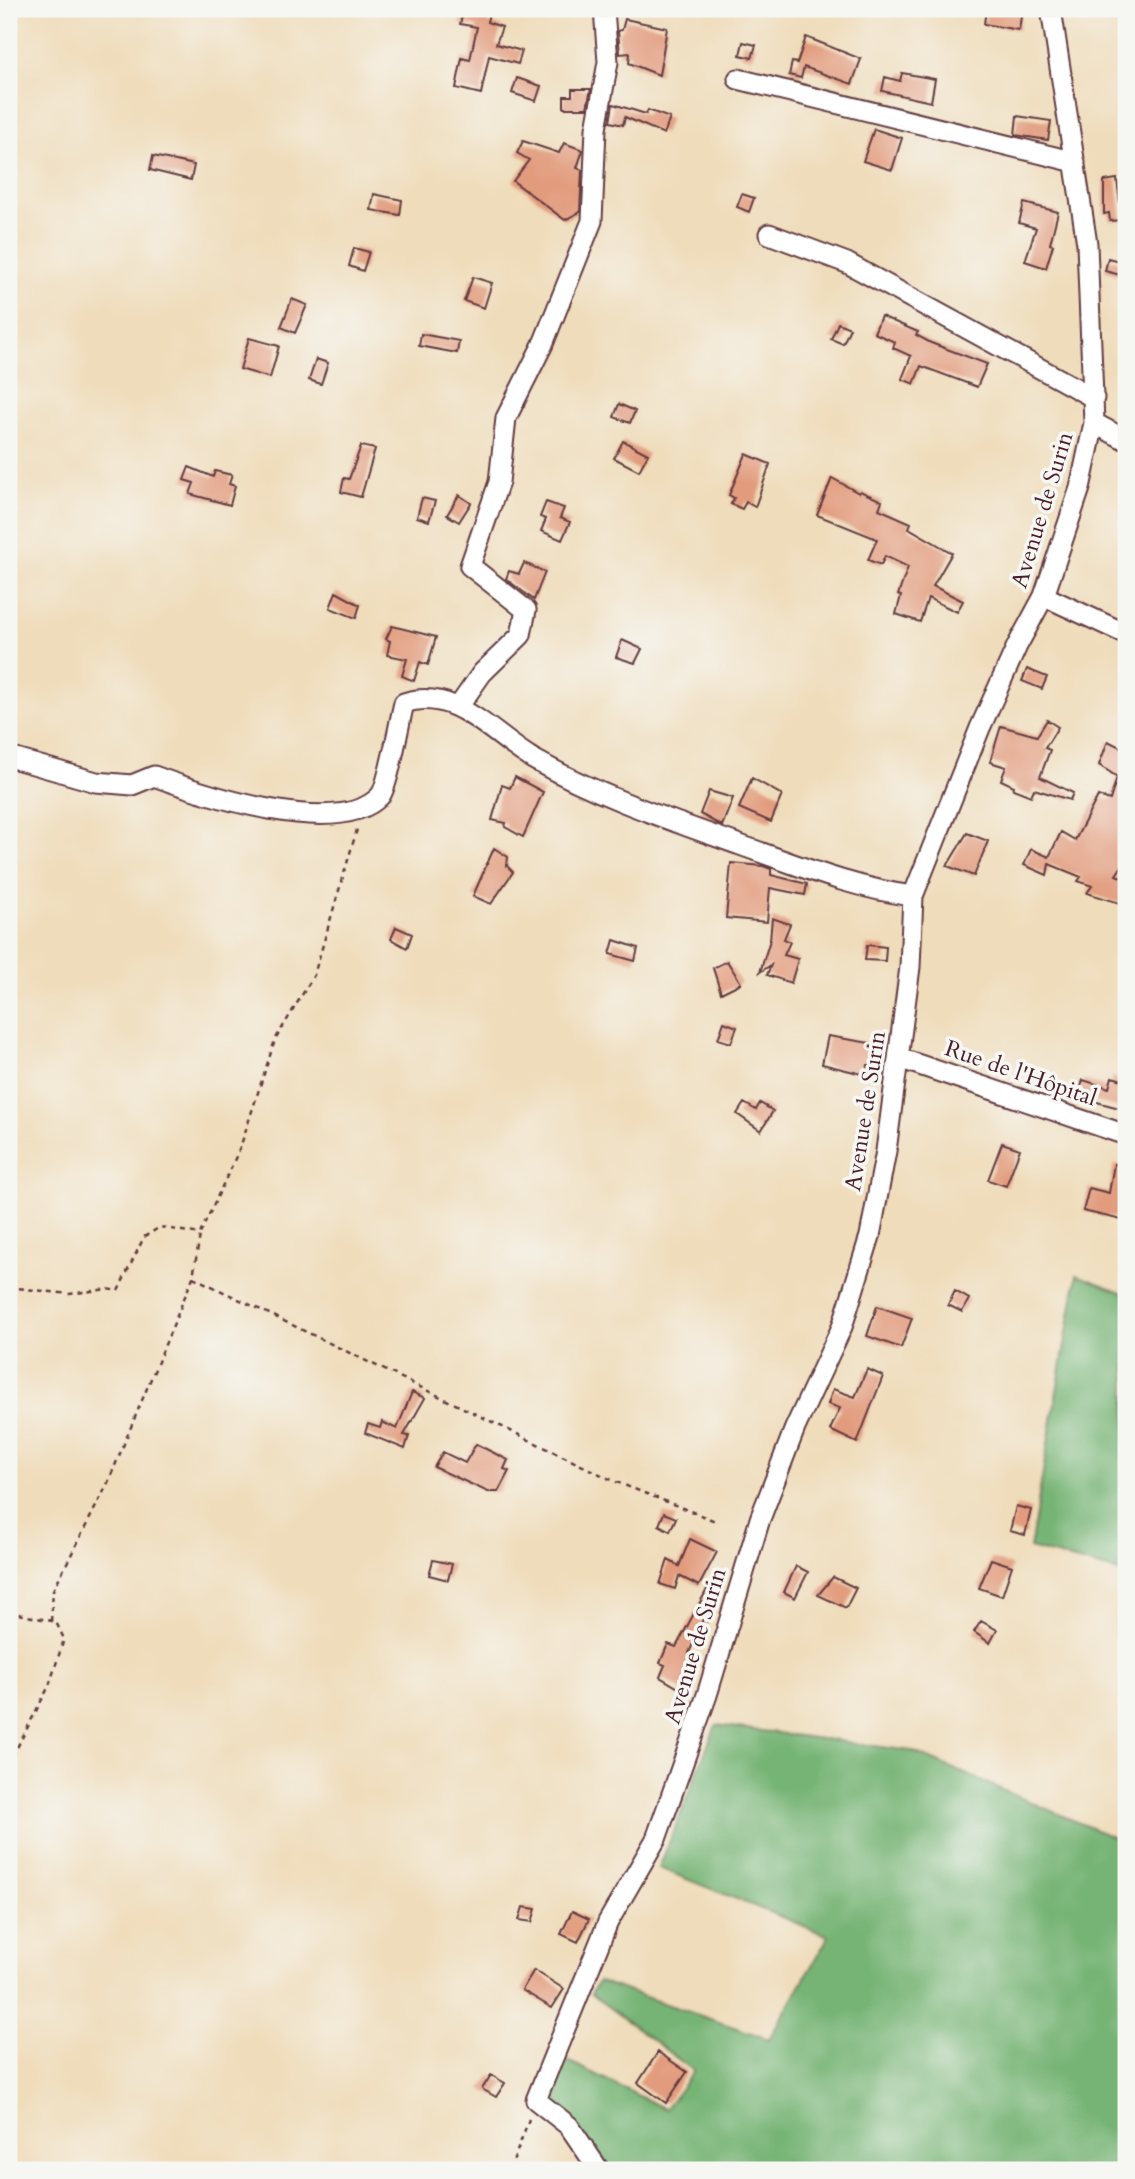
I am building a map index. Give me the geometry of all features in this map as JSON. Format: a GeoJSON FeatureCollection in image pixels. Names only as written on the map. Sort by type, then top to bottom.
{"type":"FeatureCollection","features":[{"type":"Feature","properties":{"kind":"street"},"geometry":{"type":"LineString","coordinates":[[459,706],[482,673],[521,635],[526,610],[470,566],[499,482],[506,418],[543,344],[592,221],[596,129],[608,62],[604,9]]}},
{"type":"Feature","properties":{"kind":"street","name":"Avenue de Surin"},"geometry":{"type":"LineString","coordinates":[[537,2100],[608,1922],[656,1839],[707,1695],[760,1519],[795,1429],[842,1327],[870,1236],[900,1058],[910,967],[913,896],[980,727],[1017,646],[1044,596],[1080,488],[1094,423],[1087,244],[1051,9]]}},
{"type":"Feature","properties":{"kind":"street"},"geometry":{"type":"LineString","coordinates":[[738,79],[1075,162]]}},
{"type":"Feature","properties":{"kind":"street"},"geometry":{"type":"LineString","coordinates":[[769,234],[847,263],[1094,398]]}},
{"type":"Feature","properties":{"kind":"street"},"geometry":{"type":"LineString","coordinates":[[1094,423],[1126,440]]}},
{"type":"Feature","properties":{"kind":"street"},"geometry":{"type":"LineString","coordinates":[[1044,596],[1126,634]]}},
{"type":"Feature","properties":{"kind":"street"},"geometry":{"type":"LineString","coordinates":[[9,757],[96,782],[132,785],[154,776],[227,802],[330,816],[363,809],[382,794],[404,703],[422,696],[459,706],[510,744],[576,782],[687,826],[839,880],[913,896]]}},
{"type":"Feature","properties":{"kind":"street","name":"Rue de l'Hôpital"},"geometry":{"type":"LineString","coordinates":[[900,1058],[1126,1135]]}},
{"type":"Feature","properties":{"kind":"street"},"geometry":{"type":"LineString","coordinates":[[537,2100],[569,2126],[599,2170]]}},
{"type":"Feature","properties":{"kind":"path"},"geometry":{"type":"LineString","coordinates":[[51,1621],[53,1590],[107,1485],[193,1277],[200,1234],[240,1148],[275,1040],[314,975],[363,809]]}},
{"type":"Feature","properties":{"kind":"path"},"geometry":{"type":"LineString","coordinates":[[9,1287],[69,1294],[107,1289],[118,1291],[144,1237],[160,1227],[200,1234]]}},
{"type":"Feature","properties":{"kind":"path"},"geometry":{"type":"LineString","coordinates":[[193,1277],[614,1481],[718,1522]]}},
{"type":"Feature","properties":{"kind":"path"},"geometry":{"type":"LineString","coordinates":[[9,1612],[56,1622],[64,1639],[48,1686],[9,1763]]}},
{"type":"Feature","properties":{"kind":"path"},"geometry":{"type":"LineString","coordinates":[[510,2170],[537,2100]]}},
{"type":"Feature","properties":{"kind":"green space"},"geometry":{"type":"Polygon","coordinates":[[[1077,1275],[1126,1294],[1126,1574],[1030,1548],[1077,1275]]]}},
{"type":"Feature","properties":{"kind":"green space"},"geometry":{"type":"Polygon","coordinates":[[[716,1725],[912,1751],[1126,1843],[1126,2170],[610,2168],[550,2097],[564,2059],[665,2109],[694,2071],[591,1994],[598,1981],[769,2039],[829,1936],[659,1868],[716,1725]]]}},
{"type":"Feature","properties":{"kind":"building"},"geometry":{"type":"Polygon","coordinates":[[[464,9],[490,9],[487,22],[502,27],[496,44],[522,51],[518,64],[489,56],[481,94],[456,88],[462,58],[470,60],[477,27],[460,24],[464,9]]]}},
{"type":"Feature","properties":{"kind":"building"},"geometry":{"type":"Polygon","coordinates":[[[986,9],[1022,10],[1019,30],[984,24],[986,9]]]}},
{"type":"Feature","properties":{"kind":"building"},"geometry":{"type":"Polygon","coordinates":[[[625,19],[667,28],[659,75],[629,63],[630,53],[620,54],[618,31],[622,30],[625,19]]]}},
{"type":"Feature","properties":{"kind":"building"},"geometry":{"type":"Polygon","coordinates":[[[806,37],[861,59],[852,84],[804,67],[801,78],[789,75],[792,62],[797,63],[806,37]]]}},
{"type":"Feature","properties":{"kind":"building"},"geometry":{"type":"Polygon","coordinates":[[[743,42],[756,45],[752,58],[740,55],[743,42]]]}},
{"type":"Feature","properties":{"kind":"building"},"geometry":{"type":"Polygon","coordinates":[[[902,73],[935,79],[931,102],[882,91],[885,77],[900,81],[902,73]]]}},
{"type":"Feature","properties":{"kind":"building"},"geometry":{"type":"Polygon","coordinates":[[[517,78],[541,86],[536,101],[512,93],[517,78]]]}},
{"type":"Feature","properties":{"kind":"building"},"geometry":{"type":"Polygon","coordinates":[[[572,89],[591,89],[587,108],[564,108],[564,96],[572,96],[572,89]]]}},
{"type":"Feature","properties":{"kind":"building"},"geometry":{"type":"Polygon","coordinates":[[[613,104],[646,114],[648,110],[670,118],[664,134],[625,117],[623,125],[610,122],[613,104]]]}},
{"type":"Feature","properties":{"kind":"building"},"geometry":{"type":"Polygon","coordinates":[[[1017,116],[1051,121],[1048,140],[1015,135],[1017,116]]]}},
{"type":"Feature","properties":{"kind":"building"},"geometry":{"type":"Polygon","coordinates":[[[874,129],[902,138],[892,170],[863,161],[874,129]]]}},
{"type":"Feature","properties":{"kind":"building"},"geometry":{"type":"Polygon","coordinates":[[[523,141],[559,153],[564,143],[583,150],[577,168],[582,170],[580,212],[565,220],[513,181],[529,160],[517,153],[523,141]]]}},
{"type":"Feature","properties":{"kind":"building"},"geometry":{"type":"Polygon","coordinates":[[[153,156],[194,165],[191,180],[150,170],[153,156]]]}},
{"type":"Feature","properties":{"kind":"building"},"geometry":{"type":"Polygon","coordinates":[[[1117,179],[1122,220],[1110,221],[1109,213],[1104,214],[1104,181],[1117,179]]]}},
{"type":"Feature","properties":{"kind":"building"},"geometry":{"type":"Polygon","coordinates":[[[374,194],[402,200],[400,215],[371,210],[374,194]]]}},
{"type":"Feature","properties":{"kind":"building"},"geometry":{"type":"Polygon","coordinates":[[[742,194],[754,198],[749,212],[737,207],[742,194]]]}},
{"type":"Feature","properties":{"kind":"building"},"geometry":{"type":"Polygon","coordinates":[[[1024,203],[1058,212],[1046,268],[1025,261],[1036,228],[1019,223],[1024,203]]]}},
{"type":"Feature","properties":{"kind":"building"},"geometry":{"type":"Polygon","coordinates":[[[354,248],[369,252],[363,271],[349,266],[354,248]]]}},
{"type":"Feature","properties":{"kind":"building"},"geometry":{"type":"Polygon","coordinates":[[[1108,258],[1126,263],[1124,276],[1105,271],[1108,258]]]}},
{"type":"Feature","properties":{"kind":"building"},"geometry":{"type":"Polygon","coordinates":[[[473,277],[492,283],[484,308],[464,301],[473,277]]]}},
{"type":"Feature","properties":{"kind":"building"},"geometry":{"type":"Polygon","coordinates":[[[292,299],[307,305],[295,333],[281,327],[292,299]]]}},
{"type":"Feature","properties":{"kind":"building"},"geometry":{"type":"Polygon","coordinates":[[[881,316],[918,332],[916,335],[931,343],[987,364],[977,387],[921,366],[914,384],[902,379],[911,356],[893,348],[895,342],[874,333],[881,316]]]}},
{"type":"Feature","properties":{"kind":"building"},"geometry":{"type":"Polygon","coordinates":[[[838,323],[850,328],[843,344],[831,339],[838,323]]]}},
{"type":"Feature","properties":{"kind":"building"},"geometry":{"type":"Polygon","coordinates":[[[421,334],[459,341],[457,353],[419,346],[421,334]]]}},
{"type":"Feature","properties":{"kind":"building"},"geometry":{"type":"Polygon","coordinates":[[[249,338],[279,346],[270,378],[240,369],[249,338]]]}},
{"type":"Feature","properties":{"kind":"building"},"geometry":{"type":"Polygon","coordinates":[[[316,359],[328,363],[321,384],[309,380],[316,359]]]}},
{"type":"Feature","properties":{"kind":"building"},"geometry":{"type":"Polygon","coordinates":[[[619,404],[635,411],[630,423],[614,417],[619,404]]]}},
{"type":"Feature","properties":{"kind":"building"},"geometry":{"type":"Polygon","coordinates":[[[623,441],[648,454],[639,471],[614,458],[623,441]]]}},
{"type":"Feature","properties":{"kind":"building"},"geometry":{"type":"Polygon","coordinates":[[[361,446],[375,449],[361,497],[341,492],[344,478],[349,479],[361,446]]]}},
{"type":"Feature","properties":{"kind":"building"},"geometry":{"type":"Polygon","coordinates":[[[746,454],[770,464],[755,507],[746,502],[742,509],[731,504],[734,498],[729,495],[746,454]]]}},
{"type":"Feature","properties":{"kind":"building"},"geometry":{"type":"Polygon","coordinates":[[[189,467],[213,477],[215,471],[232,475],[229,484],[235,486],[230,505],[190,494],[194,483],[184,480],[189,467]]]}},
{"type":"Feature","properties":{"kind":"building"},"geometry":{"type":"Polygon","coordinates":[[[832,478],[859,493],[860,491],[882,501],[879,509],[911,523],[909,528],[952,553],[933,586],[963,601],[957,612],[928,598],[920,622],[896,614],[901,596],[898,595],[908,567],[885,556],[881,565],[868,560],[877,539],[817,515],[832,478]]]}},
{"type":"Feature","properties":{"kind":"building"},"geometry":{"type":"Polygon","coordinates":[[[459,495],[471,503],[459,522],[447,515],[459,495]]]}},
{"type":"Feature","properties":{"kind":"building"},"geometry":{"type":"Polygon","coordinates":[[[422,498],[435,501],[429,521],[417,517],[422,498]]]}},
{"type":"Feature","properties":{"kind":"building"},"geometry":{"type":"Polygon","coordinates":[[[546,502],[564,508],[560,518],[570,522],[562,540],[541,531],[546,519],[540,517],[546,502]]]}},
{"type":"Feature","properties":{"kind":"building"},"geometry":{"type":"Polygon","coordinates":[[[524,563],[545,572],[534,600],[506,579],[509,571],[519,574],[524,563]]]}},
{"type":"Feature","properties":{"kind":"building"},"geometry":{"type":"Polygon","coordinates":[[[336,592],[360,605],[356,618],[330,608],[336,592]]]}},
{"type":"Feature","properties":{"kind":"building"},"geometry":{"type":"Polygon","coordinates":[[[392,626],[436,637],[428,665],[420,662],[414,681],[402,676],[407,659],[387,655],[390,641],[386,639],[392,626]]]}},
{"type":"Feature","properties":{"kind":"building"},"geometry":{"type":"Polygon","coordinates":[[[622,640],[642,649],[635,663],[616,657],[622,640]]]}},
{"type":"Feature","properties":{"kind":"building"},"geometry":{"type":"Polygon","coordinates":[[[1027,669],[1047,677],[1042,689],[1022,681],[1027,669]]]}},
{"type":"Feature","properties":{"kind":"building"},"geometry":{"type":"Polygon","coordinates":[[[1047,720],[1058,727],[1045,748],[1050,750],[1040,777],[1073,793],[1070,800],[1034,789],[1031,796],[1013,789],[1014,786],[1001,780],[1006,767],[990,762],[1001,726],[1037,736],[1047,720]]]}},
{"type":"Feature","properties":{"kind":"building"},"geometry":{"type":"Polygon","coordinates":[[[1108,741],[1126,750],[1126,846],[1122,856],[1126,860],[1116,875],[1126,879],[1126,905],[1087,893],[1092,886],[1078,881],[1081,877],[1049,864],[1047,875],[1024,865],[1031,849],[1049,857],[1061,832],[1075,840],[1098,796],[1110,800],[1117,777],[1099,765],[1108,741]]]}},
{"type":"Feature","properties":{"kind":"building"},"geometry":{"type":"Polygon","coordinates":[[[515,777],[543,792],[523,837],[505,827],[506,823],[492,820],[502,785],[510,788],[515,777]]]}},
{"type":"Feature","properties":{"kind":"building"},"geometry":{"type":"Polygon","coordinates":[[[752,778],[782,795],[771,822],[739,808],[752,778]]]}},
{"type":"Feature","properties":{"kind":"building"},"geometry":{"type":"Polygon","coordinates":[[[709,791],[733,798],[722,826],[700,814],[709,791]]]}},
{"type":"Feature","properties":{"kind":"building"},"geometry":{"type":"Polygon","coordinates":[[[967,833],[988,841],[974,876],[947,866],[967,833]]]}},
{"type":"Feature","properties":{"kind":"building"},"geometry":{"type":"Polygon","coordinates":[[[494,848],[508,857],[507,866],[513,872],[491,904],[473,896],[494,848]]]}},
{"type":"Feature","properties":{"kind":"building"},"geometry":{"type":"Polygon","coordinates":[[[731,863],[763,866],[771,869],[771,875],[807,884],[805,895],[770,888],[767,922],[726,918],[731,863]]]}},
{"type":"Feature","properties":{"kind":"building"},"geometry":{"type":"Polygon","coordinates":[[[772,918],[790,924],[784,939],[790,942],[784,955],[798,959],[791,983],[767,975],[771,965],[760,972],[770,940],[772,918]]]}},
{"type":"Feature","properties":{"kind":"building"},"geometry":{"type":"Polygon","coordinates":[[[396,927],[412,934],[407,948],[391,939],[396,927]]]}},
{"type":"Feature","properties":{"kind":"building"},"geometry":{"type":"Polygon","coordinates":[[[614,940],[638,948],[635,961],[610,954],[614,940]]]}},
{"type":"Feature","properties":{"kind":"building"},"geometry":{"type":"Polygon","coordinates":[[[867,945],[886,947],[885,961],[865,960],[867,945]]]}},
{"type":"Feature","properties":{"kind":"building"},"geometry":{"type":"Polygon","coordinates":[[[727,961],[741,983],[721,993],[713,968],[727,961]]]}},
{"type":"Feature","properties":{"kind":"building"},"geometry":{"type":"Polygon","coordinates":[[[724,1022],[737,1027],[731,1043],[718,1039],[724,1022]]]}},
{"type":"Feature","properties":{"kind":"building"},"geometry":{"type":"Polygon","coordinates":[[[828,1036],[876,1044],[872,1065],[868,1065],[866,1075],[822,1064],[828,1036]]]}},
{"type":"Feature","properties":{"kind":"building"},"geometry":{"type":"Polygon","coordinates":[[[1112,1077],[1126,1081],[1123,1109],[1078,1097],[1083,1080],[1109,1088],[1112,1077]]]}},
{"type":"Feature","properties":{"kind":"building"},"geometry":{"type":"Polygon","coordinates":[[[744,1103],[756,1110],[760,1103],[773,1111],[761,1131],[737,1114],[744,1103]]]}},
{"type":"Feature","properties":{"kind":"building"},"geometry":{"type":"Polygon","coordinates":[[[1002,1143],[1020,1149],[1006,1186],[988,1180],[1002,1143]]]}},
{"type":"Feature","properties":{"kind":"building"},"geometry":{"type":"Polygon","coordinates":[[[1114,1164],[1126,1166],[1126,1221],[1083,1211],[1089,1188],[1109,1193],[1114,1164]]]}},
{"type":"Feature","properties":{"kind":"building"},"geometry":{"type":"Polygon","coordinates":[[[955,1291],[969,1299],[962,1312],[948,1305],[955,1291]]]}},
{"type":"Feature","properties":{"kind":"building"},"geometry":{"type":"Polygon","coordinates":[[[877,1306],[912,1318],[901,1348],[867,1336],[877,1306]]]}},
{"type":"Feature","properties":{"kind":"building"},"geometry":{"type":"Polygon","coordinates":[[[867,1369],[883,1376],[857,1443],[830,1430],[840,1408],[828,1404],[833,1389],[855,1397],[867,1369]]]}},
{"type":"Feature","properties":{"kind":"building"},"geometry":{"type":"Polygon","coordinates":[[[412,1392],[425,1398],[404,1435],[409,1436],[405,1449],[365,1433],[368,1424],[380,1428],[382,1422],[397,1429],[412,1392]]]}},
{"type":"Feature","properties":{"kind":"building"},"geometry":{"type":"Polygon","coordinates":[[[476,1444],[508,1460],[504,1469],[509,1471],[498,1492],[488,1492],[434,1467],[443,1452],[465,1463],[476,1444]]]}},
{"type":"Feature","properties":{"kind":"building"},"geometry":{"type":"Polygon","coordinates":[[[1016,1506],[1031,1510],[1025,1535],[1010,1531],[1016,1506]]]}},
{"type":"Feature","properties":{"kind":"building"},"geometry":{"type":"Polygon","coordinates":[[[664,1513],[676,1518],[670,1531],[659,1525],[664,1513]]]}},
{"type":"Feature","properties":{"kind":"building"},"geometry":{"type":"Polygon","coordinates":[[[690,1539],[717,1552],[699,1586],[679,1576],[675,1589],[660,1584],[668,1560],[679,1566],[690,1539]]]}},
{"type":"Feature","properties":{"kind":"building"},"geometry":{"type":"Polygon","coordinates":[[[991,1559],[1012,1566],[1002,1596],[979,1588],[991,1559]]]}},
{"type":"Feature","properties":{"kind":"building"},"geometry":{"type":"Polygon","coordinates":[[[433,1560],[452,1564],[448,1580],[429,1575],[433,1560]]]}},
{"type":"Feature","properties":{"kind":"building"},"geometry":{"type":"Polygon","coordinates":[[[796,1566],[808,1572],[795,1598],[784,1592],[796,1566]]]}},
{"type":"Feature","properties":{"kind":"building"},"geometry":{"type":"Polygon","coordinates":[[[833,1577],[856,1588],[846,1608],[818,1595],[833,1577]]]}},
{"type":"Feature","properties":{"kind":"building"},"geometry":{"type":"Polygon","coordinates":[[[711,1582],[723,1587],[707,1622],[703,1619],[689,1653],[696,1656],[682,1690],[660,1677],[665,1665],[660,1663],[668,1644],[676,1647],[711,1582]]]}},
{"type":"Feature","properties":{"kind":"building"},"geometry":{"type":"Polygon","coordinates":[[[981,1621],[997,1630],[990,1643],[974,1632],[981,1621]]]}},
{"type":"Feature","properties":{"kind":"building"},"geometry":{"type":"Polygon","coordinates":[[[523,1907],[536,1909],[532,1922],[519,1920],[523,1907]]]}},
{"type":"Feature","properties":{"kind":"building"},"geometry":{"type":"Polygon","coordinates":[[[572,1911],[589,1919],[578,1942],[561,1934],[572,1911]]]}},
{"type":"Feature","properties":{"kind":"building"},"geometry":{"type":"Polygon","coordinates":[[[534,1970],[564,1989],[552,2008],[522,1990],[534,1970]]]}},
{"type":"Feature","properties":{"kind":"building"},"geometry":{"type":"Polygon","coordinates":[[[658,2052],[687,2072],[666,2103],[638,2083],[658,2052]]]}},
{"type":"Feature","properties":{"kind":"building"},"geometry":{"type":"Polygon","coordinates":[[[491,2075],[505,2083],[496,2097],[482,2089],[491,2075]]]}}]}
